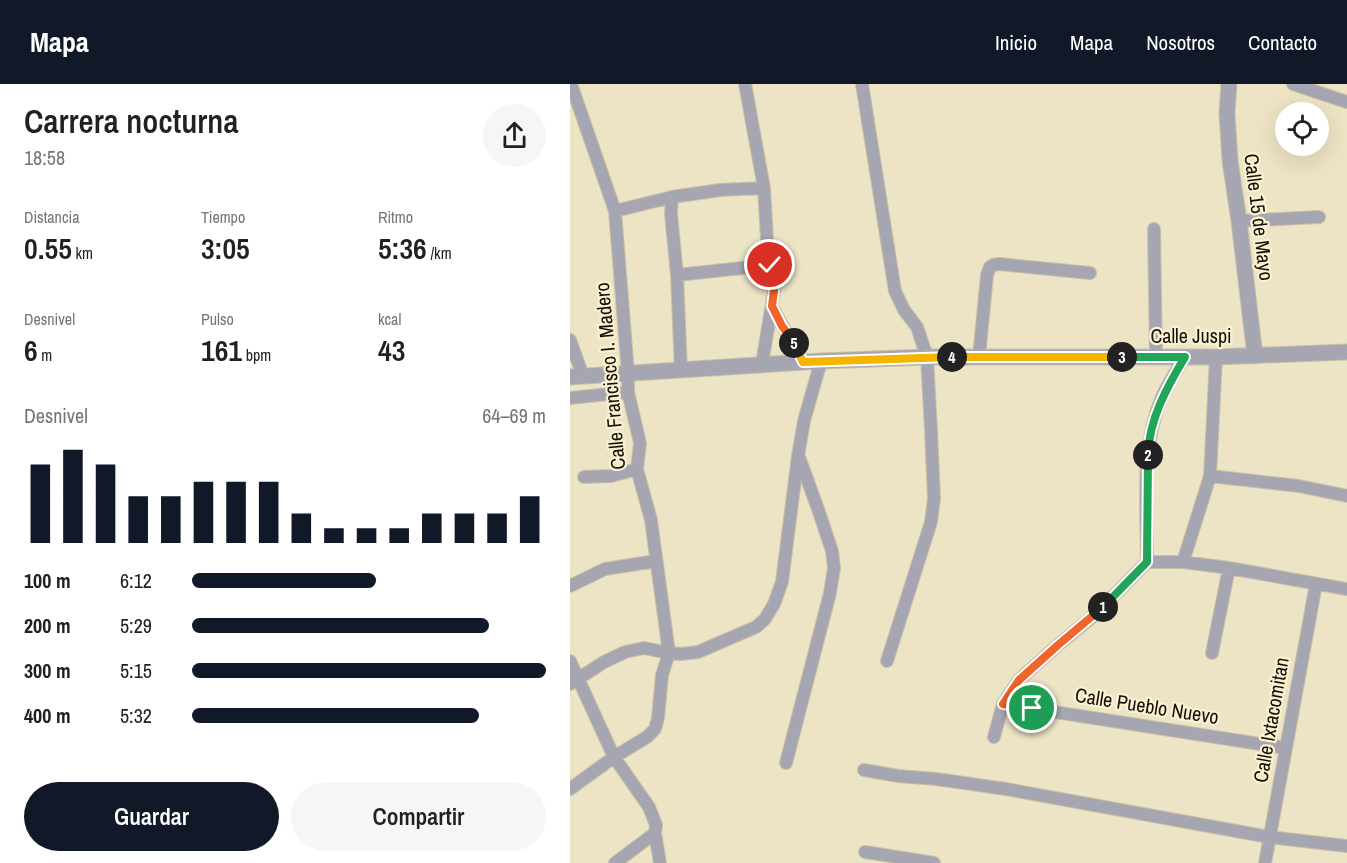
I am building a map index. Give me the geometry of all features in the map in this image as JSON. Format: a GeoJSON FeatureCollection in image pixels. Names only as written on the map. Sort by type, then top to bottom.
{"type":"FeatureCollection","features":[{"type":"Feature","properties":{"kind":"street","name":"Calle Francisco I. Madero"},"geometry":{"type":"LineString","coordinates":[[571,84],[615,211],[628,392],[639,443],[637,469],[651,520],[669,653],[662,675],[655,729],[647,737],[614,757]]}},
{"type":"Feature","properties":{"kind":"street"},"geometry":{"type":"LineString","coordinates":[[745,84],[764,188],[767,238],[774,291],[762,364]]}},
{"type":"Feature","properties":{"kind":"street"},"geometry":{"type":"LineString","coordinates":[[862,84],[896,291],[904,310],[917,327],[927,357],[932,430],[934,499],[931,522],[887,661]]}},
{"type":"Feature","properties":{"kind":"street","name":"Calle 15 de Mayo"},"geometry":{"type":"LineString","coordinates":[[1229,84],[1227,113],[1230,161],[1255,356]]}},
{"type":"Feature","properties":{"kind":"street"},"geometry":{"type":"LineString","coordinates":[[1293,84],[1347,102]]}},
{"type":"Feature","properties":{"kind":"street"},"geometry":{"type":"LineString","coordinates":[[615,211],[672,197],[720,190],[764,188]]}},
{"type":"Feature","properties":{"kind":"street"},"geometry":{"type":"LineString","coordinates":[[672,197],[671,214],[677,275],[681,371]]}},
{"type":"Feature","properties":{"kind":"street"},"geometry":{"type":"LineString","coordinates":[[1239,221],[1319,217]]}},
{"type":"Feature","properties":{"kind":"street"},"geometry":{"type":"LineString","coordinates":[[1154,230],[1156,357]]}},
{"type":"Feature","properties":{"kind":"street"},"geometry":{"type":"LineString","coordinates":[[979,357],[987,275],[990,267],[999,264],[1090,273]]}},
{"type":"Feature","properties":{"kind":"street"},"geometry":{"type":"LineString","coordinates":[[677,275],[770,265]]}},
{"type":"Feature","properties":{"kind":"street"},"geometry":{"type":"LineString","coordinates":[[772,306],[803,362]]}},
{"type":"Feature","properties":{"kind":"street"},"geometry":{"type":"LineString","coordinates":[[570,340],[576,377]]}},
{"type":"Feature","properties":{"kind":"street","name":"Calle Juspi"},"geometry":{"type":"LineString","coordinates":[[576,377],[762,364],[927,357],[1216,357],[1347,352]]}},
{"type":"Feature","properties":{"kind":"street"},"geometry":{"type":"LineString","coordinates":[[994,737],[1003,704],[1019,680],[1097,613],[1147,562],[1148,448],[1162,399],[1185,357]]}},
{"type":"Feature","properties":{"kind":"street"},"geometry":{"type":"LineString","coordinates":[[1183,562],[1210,476],[1216,357]]}},
{"type":"Feature","properties":{"kind":"street"},"geometry":{"type":"LineString","coordinates":[[574,682],[604,662],[625,652],[644,648],[681,654],[698,652],[756,627],[765,619],[774,604],[782,582],[804,421],[821,361]]}},
{"type":"Feature","properties":{"kind":"street"},"geometry":{"type":"LineString","coordinates":[[570,398],[628,392]]}},
{"type":"Feature","properties":{"kind":"street"},"geometry":{"type":"LineString","coordinates":[[786,763],[825,615],[834,568],[832,551],[798,456]]}},
{"type":"Feature","properties":{"kind":"street"},"geometry":{"type":"LineString","coordinates":[[584,477],[611,476],[637,469]]}},
{"type":"Feature","properties":{"kind":"street"},"geometry":{"type":"LineString","coordinates":[[1210,476],[1299,486],[1347,496]]}},
{"type":"Feature","properties":{"kind":"street"},"geometry":{"type":"LineString","coordinates":[[570,586],[605,569],[656,561]]}},
{"type":"Feature","properties":{"kind":"street"},"geometry":{"type":"LineString","coordinates":[[1147,562],[1183,562],[1229,568],[1347,589]]}},
{"type":"Feature","properties":{"kind":"street"},"geometry":{"type":"LineString","coordinates":[[1212,653],[1229,568]]}},
{"type":"Feature","properties":{"kind":"street","name":"Calle Ixtacomitan"},"geometry":{"type":"LineString","coordinates":[[1265,863],[1316,584]]}},
{"type":"Feature","properties":{"kind":"street"},"geometry":{"type":"LineString","coordinates":[[570,661],[574,682],[614,757],[649,807],[656,825],[654,833],[660,863]]}},
{"type":"Feature","properties":{"kind":"street","name":"Calle Pueblo Nuevo"},"geometry":{"type":"LineString","coordinates":[[1003,704],[1286,748]]}},
{"type":"Feature","properties":{"kind":"street"},"geometry":{"type":"LineString","coordinates":[[570,789],[614,757]]}},
{"type":"Feature","properties":{"kind":"street"},"geometry":{"type":"LineString","coordinates":[[864,770],[898,776],[936,778],[1068,799],[1269,837],[1347,846]]}},
{"type":"Feature","properties":{"kind":"street"},"geometry":{"type":"LineString","coordinates":[[615,863],[654,833]]}},
{"type":"Feature","properties":{"kind":"street"},"geometry":{"type":"LineString","coordinates":[[865,852],[934,863]]}},
{"type":"Feature","properties":{"kind":"route"},"geometry":{"type":"LineString","coordinates":[[770,265],[774,291],[772,306],[803,362],[927,357],[1185,357],[1162,399],[1148,448],[1147,562],[1097,613],[1019,680],[1003,704],[1032,708]]}}]}
